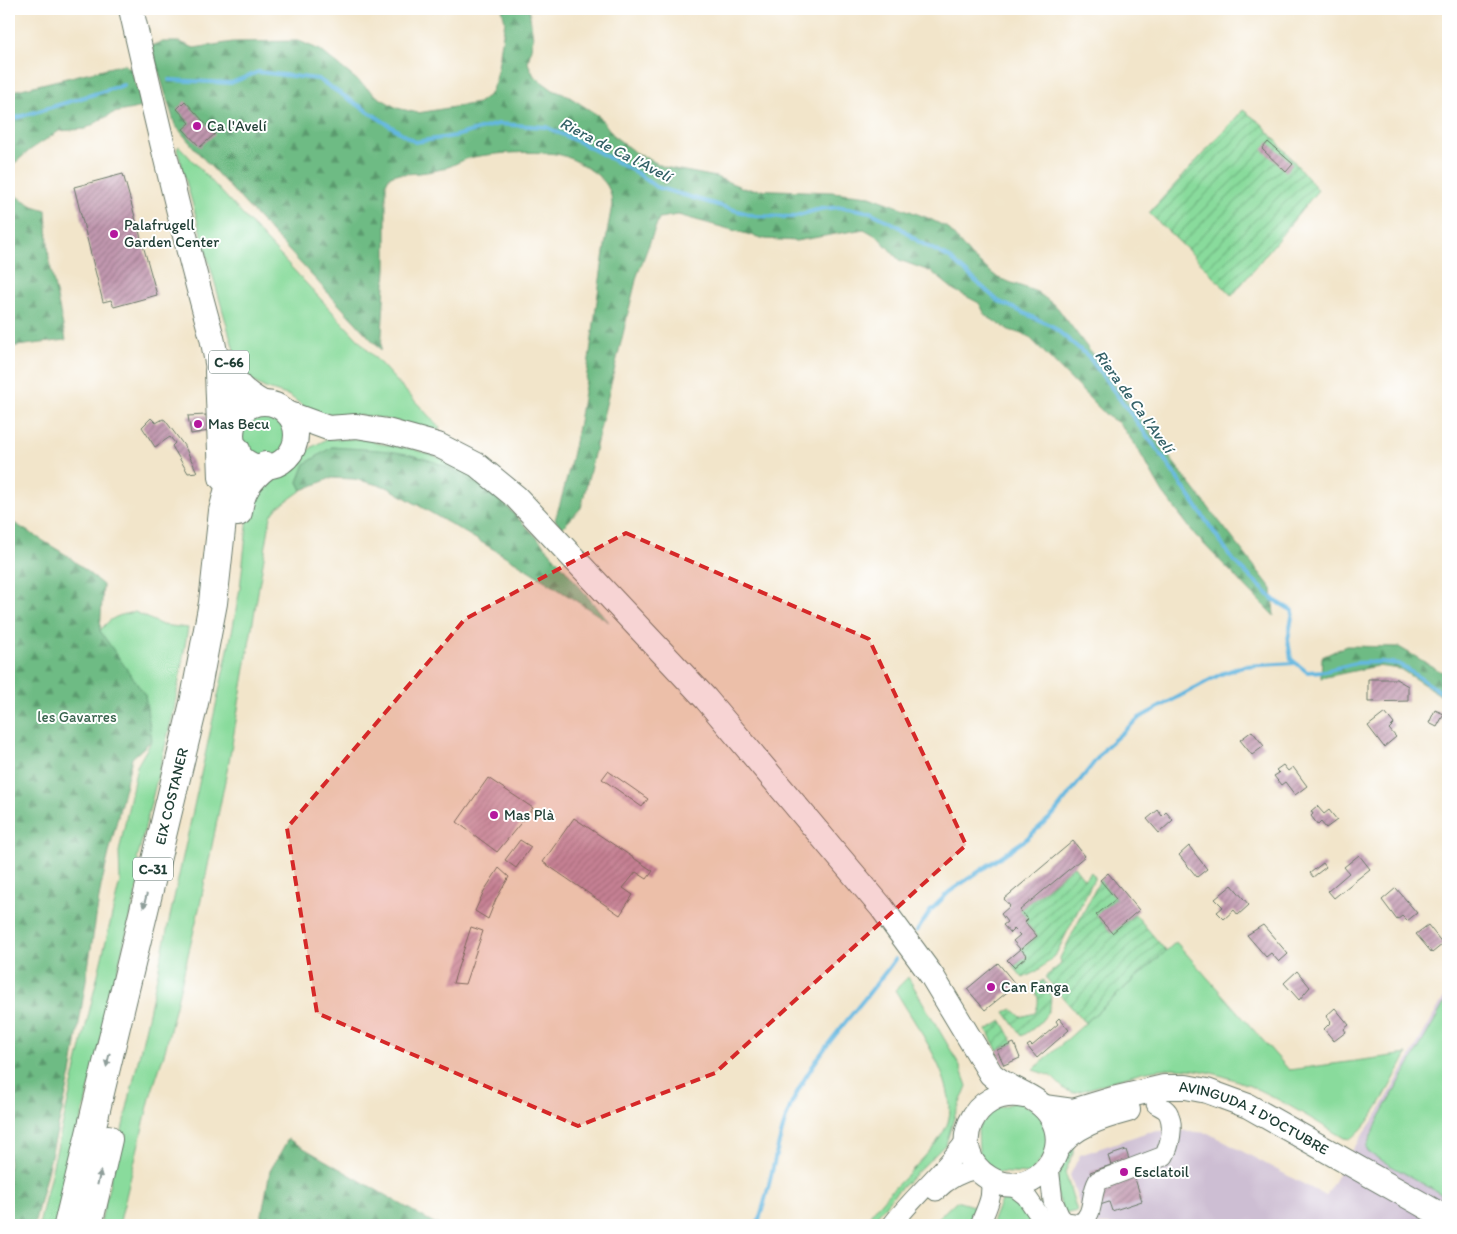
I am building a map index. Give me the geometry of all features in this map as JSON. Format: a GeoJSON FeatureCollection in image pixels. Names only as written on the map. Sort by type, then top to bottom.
{"type":"FeatureCollection","features":[{"type":"Feature","properties":{"kind":"highway"},"geometry":{"type":"LineString","coordinates":[[219,372],[223,511]]}},
{"type":"Feature","properties":{"kind":"highway","name":"EIX COSTANER"},"geometry":{"type":"LineString","coordinates":[[68,1225],[194,703],[213,604],[223,511],[232,477],[236,450]]}},
{"type":"Feature","properties":{"kind":"highway","name":"EIX COSTANER"},"geometry":{"type":"LineString","coordinates":[[88,1225],[217,660],[232,576],[241,497],[249,481],[265,466]]}},
{"type":"Feature","properties":{"kind":"main road","name":"C-66"},"geometry":{"type":"LineString","coordinates":[[131,9],[175,200],[212,336],[219,372],[230,405],[237,417]]}},
{"type":"Feature","properties":{"kind":"main road","name":"C-66"},"geometry":{"type":"LineString","coordinates":[[161,133],[218,308],[230,372],[235,382],[244,392],[262,403]]}},
{"type":"Feature","properties":{"kind":"main road","name":"C-31"},"geometry":{"type":"LineString","coordinates":[[262,403],[272,404],[287,413],[328,428],[356,426],[420,438],[448,449],[477,465],[516,497],[706,699],[882,908],[932,976],[978,1056],[991,1074],[1001,1084],[1044,1108],[1057,1130],[1049,1163]]}},
{"type":"Feature","properties":{"kind":"main road"},"geometry":{"type":"LineString","coordinates":[[237,417],[244,409],[262,403]]}},
{"type":"Feature","properties":{"kind":"main road"},"geometry":{"type":"LineString","coordinates":[[287,413],[295,431],[292,450]]}},
{"type":"Feature","properties":{"kind":"main road","name":"C-31"},"geometry":{"type":"LineString","coordinates":[[236,450],[232,433],[237,417]]}},
{"type":"Feature","properties":{"kind":"main road","name":"C-31"},"geometry":{"type":"LineString","coordinates":[[265,466],[280,462],[292,450],[328,428]]}},
{"type":"Feature","properties":{"kind":"main road"},"geometry":{"type":"LineString","coordinates":[[236,450],[243,459],[254,465],[265,466]]}},
{"type":"Feature","properties":{"kind":"main road","name":"C-31"},"geometry":{"type":"LineString","coordinates":[[967,1139],[971,1122],[981,1107],[982,1073],[978,1056]]}},
{"type":"Feature","properties":{"kind":"main road","name":"AVINGUDA 1 D'OCTUBRE"},"geometry":{"type":"LineString","coordinates":[[1044,1108],[1073,1111],[1112,1098],[1164,1087],[1186,1087],[1207,1091],[1248,1106],[1448,1219]]}},
{"type":"Feature","properties":{"kind":"main road"},"geometry":{"type":"LineString","coordinates":[[981,1107],[1001,1096],[1024,1096]]}},
{"type":"Feature","properties":{"kind":"main road","name":"AVINGUDA 1 D'OCTUBRE"},"geometry":{"type":"LineString","coordinates":[[1049,1163],[1065,1137],[1074,1130],[1117,1113],[1156,1104],[1185,1103],[1224,1112],[1242,1119],[1428,1225]]}},
{"type":"Feature","properties":{"kind":"main road"},"geometry":{"type":"LineString","coordinates":[[967,1139],[970,1155],[983,1173],[1012,1185],[1028,1182],[1049,1163]]}},
{"type":"Feature","properties":{"kind":"street"},"geometry":{"type":"LineString","coordinates":[[1012,1185],[1059,1223],[1090,1215],[1093,1190],[1098,1181],[1158,1160],[1168,1149],[1169,1114],[1156,1104]]}},
{"type":"Feature","properties":{"kind":"street"},"geometry":{"type":"LineString","coordinates":[[892,1225],[913,1200],[948,1165],[967,1139]]}},
{"type":"Feature","properties":{"kind":"street","name":"C-31"},"geometry":{"type":"LineString","coordinates":[[1049,1163],[1059,1223]]}},
{"type":"Feature","properties":{"kind":"street"},"geometry":{"type":"LineString","coordinates":[[904,1225],[949,1179],[966,1171],[983,1173],[992,1188],[992,1195],[980,1225]]}},
{"type":"Feature","properties":{"kind":"highlighted area"},"geometry":{"type":"Polygon","coordinates":[[[626,533],[869,639],[966,845],[715,1073],[578,1126],[317,1013],[287,828],[465,619],[626,533]]]}},
{"type":"Feature","properties":{"kind":"shaded area"},"geometry":{"type":"Polygon","coordinates":[[[1448,990],[1448,1225],[1086,1225],[1070,1175],[1080,1155],[1148,1132],[1174,1130],[1208,1133],[1326,1196],[1345,1161],[1380,1110],[1448,990]]]}},
{"type":"Feature","properties":{"kind":"green space"},"geometry":{"type":"Polygon","coordinates":[[[502,9],[529,9],[533,38],[528,63],[534,76],[553,90],[568,96],[599,116],[614,136],[633,151],[664,167],[716,177],[746,189],[832,192],[870,196],[928,218],[948,228],[971,256],[998,278],[1037,292],[1057,307],[1163,449],[1272,589],[1274,616],[1196,536],[1163,493],[1136,446],[1119,423],[1107,416],[1028,336],[1009,330],[986,316],[979,303],[954,290],[932,272],[899,260],[878,237],[864,229],[796,241],[765,239],[678,215],[659,218],[637,276],[581,508],[562,528],[555,520],[575,442],[612,205],[611,194],[604,181],[581,164],[552,153],[478,156],[439,170],[395,174],[389,177],[386,183],[386,268],[381,350],[201,156],[175,125],[151,46],[161,42],[180,42],[194,48],[233,42],[299,41],[320,50],[378,97],[397,108],[418,113],[478,103],[490,94],[496,80],[505,21],[502,9]]]}},
{"type":"Feature","properties":{"kind":"green space"},"geometry":{"type":"Polygon","coordinates":[[[124,64],[131,69],[143,107],[113,113],[85,129],[59,131],[30,150],[9,168],[9,92],[124,64]]]}},
{"type":"Feature","properties":{"kind":"green space"},"geometry":{"type":"Polygon","coordinates":[[[1243,110],[1262,124],[1318,190],[1232,296],[1149,213],[1243,110]]]}},
{"type":"Feature","properties":{"kind":"green space"},"geometry":{"type":"Polygon","coordinates":[[[179,146],[440,428],[436,432],[415,425],[369,416],[312,413],[290,396],[265,388],[245,375],[237,361],[177,149],[179,146]]]}},
{"type":"Feature","properties":{"kind":"green space"},"geometry":{"type":"Polygon","coordinates":[[[9,168],[10,192],[33,206],[46,210],[49,260],[66,340],[9,347],[9,168]]]}},
{"type":"Feature","properties":{"kind":"green space"},"geometry":{"type":"Polygon","coordinates":[[[265,412],[278,416],[284,422],[288,435],[284,448],[278,454],[265,458],[252,454],[246,448],[242,435],[246,422],[252,416],[265,412]]]}},
{"type":"Feature","properties":{"kind":"green space"},"geometry":{"type":"Polygon","coordinates":[[[327,439],[369,439],[376,443],[413,449],[438,457],[468,472],[492,488],[521,522],[493,495],[459,473],[416,456],[332,447],[305,464],[298,482],[302,490],[277,508],[271,516],[230,756],[200,905],[165,1051],[151,1094],[119,1225],[100,1225],[147,1022],[233,627],[240,588],[250,500],[267,478],[289,470],[312,447],[327,439]]]}},
{"type":"Feature","properties":{"kind":"green space"},"geometry":{"type":"Polygon","coordinates":[[[332,447],[384,451],[415,456],[445,466],[473,482],[499,501],[524,524],[609,622],[517,563],[387,487],[354,479],[331,478],[302,490],[298,482],[305,464],[332,447]]]}},
{"type":"Feature","properties":{"kind":"green space","name":"les Gavarres"},"geometry":{"type":"Polygon","coordinates":[[[9,520],[68,556],[103,585],[100,631],[145,695],[152,740],[132,758],[101,886],[71,1074],[34,1225],[9,1225],[9,520]]]}},
{"type":"Feature","properties":{"kind":"green space"},"geometry":{"type":"Polygon","coordinates":[[[135,612],[162,625],[188,628],[174,710],[137,860],[143,865],[56,1225],[39,1225],[120,881],[119,852],[137,766],[152,740],[111,648],[100,631],[115,617],[135,612]]]}},
{"type":"Feature","properties":{"kind":"green space"},"geometry":{"type":"Polygon","coordinates":[[[1346,646],[1399,647],[1440,671],[1448,673],[1448,700],[1400,669],[1377,666],[1321,678],[1322,657],[1346,646]]]}},
{"type":"Feature","properties":{"kind":"green space"},"geometry":{"type":"Polygon","coordinates":[[[1074,866],[1084,879],[1091,872],[1095,877],[1055,956],[1037,971],[1023,978],[1014,967],[1027,956],[1021,949],[1037,936],[1025,922],[1028,919],[1020,910],[1074,866]]]}},
{"type":"Feature","properties":{"kind":"green space"},"geometry":{"type":"Polygon","coordinates":[[[1100,880],[1116,899],[1096,915],[1112,933],[1135,914],[1166,951],[1085,1023],[1045,977],[1061,964],[1060,958],[1100,880]]]}},
{"type":"Feature","properties":{"kind":"green space"},"geometry":{"type":"Polygon","coordinates":[[[1176,942],[1289,1070],[1407,1054],[1375,1111],[1351,1139],[1344,1138],[1277,1099],[1229,1078],[1204,1071],[1179,1068],[1153,1070],[1133,1074],[1073,1093],[1064,1089],[1051,1076],[1033,1070],[1176,942]]]}},
{"type":"Feature","properties":{"kind":"green space"},"geometry":{"type":"Polygon","coordinates":[[[908,977],[959,1064],[967,1086],[946,1144],[891,1198],[870,1225],[863,1225],[934,1145],[948,1122],[950,1107],[941,1072],[923,1035],[895,990],[908,977]]]}},
{"type":"Feature","properties":{"kind":"green space"},"geometry":{"type":"Polygon","coordinates":[[[1043,980],[1051,997],[1048,1012],[1037,1025],[1022,1036],[1005,1012],[1012,1009],[1021,1017],[1035,1013],[1038,1000],[1033,987],[1043,980]]]}},
{"type":"Feature","properties":{"kind":"green space"},"geometry":{"type":"Polygon","coordinates":[[[1448,997],[1448,1198],[1374,1156],[1368,1152],[1366,1147],[1381,1115],[1448,997]]]}},
{"type":"Feature","properties":{"kind":"green space"},"geometry":{"type":"Polygon","coordinates":[[[1002,1021],[1014,1043],[997,1050],[987,1030],[1002,1021]]]}},
{"type":"Feature","properties":{"kind":"green space"},"geometry":{"type":"Polygon","coordinates":[[[1017,1102],[1040,1112],[1052,1146],[1030,1174],[994,1172],[979,1153],[978,1128],[993,1109],[1017,1102]]]}},
{"type":"Feature","properties":{"kind":"green space"},"geometry":{"type":"Polygon","coordinates":[[[288,1139],[438,1225],[260,1225],[270,1171],[288,1139]]]}},
{"type":"Feature","properties":{"kind":"green space"},"geometry":{"type":"Polygon","coordinates":[[[1073,1143],[1073,1154],[1065,1172],[1077,1211],[1064,1214],[1055,1188],[1059,1173],[1073,1143]]]}},
{"type":"Feature","properties":{"kind":"green space"},"geometry":{"type":"Polygon","coordinates":[[[1002,1198],[1017,1204],[1035,1225],[994,1225],[993,1220],[1002,1198]]]}},
{"type":"Feature","properties":{"kind":"green space"},"geometry":{"type":"Polygon","coordinates":[[[956,1201],[980,1208],[973,1225],[931,1225],[956,1201]]]}},
{"type":"Feature","properties":{"kind":"building","name":"Ca l'Avelí"},"geometry":{"type":"Polygon","coordinates":[[[185,101],[215,134],[200,147],[183,129],[190,123],[177,109],[185,101]]]}},
{"type":"Feature","properties":{"kind":"building"},"geometry":{"type":"Polygon","coordinates":[[[1268,142],[1293,164],[1286,172],[1262,149],[1268,142]]]}},
{"type":"Feature","properties":{"kind":"building"},"geometry":{"type":"Polygon","coordinates":[[[123,174],[157,295],[114,307],[111,300],[103,302],[74,187],[123,174]]]}},
{"type":"Feature","properties":{"kind":"building","name":"Mas Becu"},"geometry":{"type":"Polygon","coordinates":[[[206,415],[209,431],[191,434],[188,416],[206,415]]]}},
{"type":"Feature","properties":{"kind":"building"},"geometry":{"type":"Polygon","coordinates":[[[151,418],[156,423],[163,419],[165,420],[185,447],[197,472],[188,473],[172,446],[175,443],[170,437],[155,447],[142,427],[151,418]]]}},
{"type":"Feature","properties":{"kind":"building"},"geometry":{"type":"Polygon","coordinates":[[[1368,679],[1396,679],[1408,686],[1408,701],[1368,702],[1368,679]]]}},
{"type":"Feature","properties":{"kind":"building"},"geometry":{"type":"Polygon","coordinates":[[[1435,710],[1444,714],[1437,727],[1429,723],[1435,710]]]}},
{"type":"Feature","properties":{"kind":"building"},"geometry":{"type":"Polygon","coordinates":[[[1385,713],[1394,724],[1389,729],[1396,737],[1384,747],[1368,726],[1385,713]]]}},
{"type":"Feature","properties":{"kind":"building"},"geometry":{"type":"Polygon","coordinates":[[[1252,731],[1264,746],[1252,755],[1240,740],[1252,731]]]}},
{"type":"Feature","properties":{"kind":"building"},"geometry":{"type":"Polygon","coordinates":[[[1283,765],[1288,771],[1293,767],[1307,786],[1295,795],[1285,782],[1281,785],[1274,776],[1279,773],[1276,770],[1283,765]]]}},
{"type":"Feature","properties":{"kind":"building"},"geometry":{"type":"Polygon","coordinates":[[[608,771],[648,799],[642,807],[602,779],[608,771]]]}},
{"type":"Feature","properties":{"kind":"building","name":"Mas Plà"},"geometry":{"type":"Polygon","coordinates":[[[488,778],[533,808],[497,852],[457,822],[488,778]]]}},
{"type":"Feature","properties":{"kind":"building"},"geometry":{"type":"Polygon","coordinates":[[[1317,806],[1324,814],[1329,810],[1337,820],[1326,828],[1321,822],[1318,825],[1311,816],[1313,814],[1311,811],[1317,806]]]}},
{"type":"Feature","properties":{"kind":"building"},"geometry":{"type":"Polygon","coordinates":[[[1158,810],[1162,816],[1166,812],[1173,820],[1159,833],[1147,819],[1158,810]]]}},
{"type":"Feature","properties":{"kind":"building"},"geometry":{"type":"Polygon","coordinates":[[[574,818],[653,871],[647,879],[636,872],[623,888],[633,895],[620,915],[543,862],[574,818]]]}},
{"type":"Feature","properties":{"kind":"building"},"geometry":{"type":"Polygon","coordinates":[[[520,840],[531,847],[516,868],[505,860],[520,840]]]}},
{"type":"Feature","properties":{"kind":"building"},"geometry":{"type":"Polygon","coordinates":[[[1073,841],[1085,856],[1020,910],[1028,919],[1025,922],[1037,936],[1021,949],[1027,956],[1014,967],[1007,960],[1020,949],[1013,941],[1020,935],[1014,929],[1010,933],[1003,925],[1007,922],[1001,914],[1010,906],[1004,899],[1073,841]]]}},
{"type":"Feature","properties":{"kind":"building"},"geometry":{"type":"Polygon","coordinates":[[[1189,846],[1207,869],[1197,877],[1179,855],[1189,846]]]}},
{"type":"Feature","properties":{"kind":"building"},"geometry":{"type":"Polygon","coordinates":[[[1359,855],[1370,869],[1334,898],[1328,891],[1349,873],[1344,867],[1359,855]]]}},
{"type":"Feature","properties":{"kind":"building"},"geometry":{"type":"Polygon","coordinates":[[[1323,863],[1326,867],[1313,877],[1310,873],[1323,863]]]}},
{"type":"Feature","properties":{"kind":"building"},"geometry":{"type":"Polygon","coordinates":[[[499,868],[509,877],[496,899],[488,919],[475,911],[484,891],[499,868]]]}},
{"type":"Feature","properties":{"kind":"building"},"geometry":{"type":"Polygon","coordinates":[[[1108,873],[1139,910],[1112,933],[1096,915],[1116,899],[1100,880],[1108,873]]]}},
{"type":"Feature","properties":{"kind":"building"},"geometry":{"type":"Polygon","coordinates":[[[1232,885],[1249,905],[1238,915],[1234,910],[1224,919],[1217,912],[1223,907],[1215,899],[1232,885]]]}},
{"type":"Feature","properties":{"kind":"building"},"geometry":{"type":"Polygon","coordinates":[[[1396,888],[1417,913],[1407,921],[1402,916],[1397,920],[1382,900],[1396,888]]]}},
{"type":"Feature","properties":{"kind":"building"},"geometry":{"type":"Polygon","coordinates":[[[1263,925],[1288,954],[1279,962],[1271,953],[1266,957],[1247,935],[1263,925]]]}},
{"type":"Feature","properties":{"kind":"building"},"geometry":{"type":"Polygon","coordinates":[[[1428,925],[1443,944],[1432,953],[1416,934],[1428,925]]]}},
{"type":"Feature","properties":{"kind":"building"},"geometry":{"type":"Polygon","coordinates":[[[471,927],[483,931],[465,984],[453,983],[471,927]]]}},
{"type":"Feature","properties":{"kind":"building","name":"Can Fanga"},"geometry":{"type":"Polygon","coordinates":[[[998,963],[1016,985],[985,1010],[967,989],[998,963]]]}},
{"type":"Feature","properties":{"kind":"building"},"geometry":{"type":"Polygon","coordinates":[[[1297,971],[1310,987],[1299,1000],[1284,983],[1297,971]]]}},
{"type":"Feature","properties":{"kind":"building"},"geometry":{"type":"Polygon","coordinates":[[[1335,1008],[1349,1025],[1344,1029],[1346,1032],[1334,1041],[1324,1029],[1331,1022],[1326,1016],[1335,1008]]]}},
{"type":"Feature","properties":{"kind":"building"},"geometry":{"type":"Polygon","coordinates":[[[1059,1018],[1069,1030],[1037,1058],[1027,1046],[1030,1044],[1032,1046],[1058,1024],[1056,1021],[1059,1018]]]}},
{"type":"Feature","properties":{"kind":"building"},"geometry":{"type":"Polygon","coordinates":[[[1014,1043],[1020,1058],[1004,1065],[997,1050],[1014,1043]]]}},
{"type":"Feature","properties":{"kind":"building"},"geometry":{"type":"Polygon","coordinates":[[[1126,1150],[1142,1201],[1112,1211],[1109,1202],[1100,1205],[1090,1172],[1111,1165],[1108,1156],[1126,1150]]]}},
{"type":"Feature","properties":{"kind":"waterway","name":"Riera de Ca l'Avelí"},"geometry":{"type":"LineString","coordinates":[[169,80],[231,83],[258,72],[318,79],[415,142],[455,136],[498,124],[546,127],[589,147],[637,173],[656,187],[755,216],[792,217],[820,209],[842,207],[870,212],[898,226],[919,242],[950,258],[998,301],[1052,326],[1088,356],[1162,456],[1233,560],[1274,600],[1293,611],[1288,640],[1291,659],[1307,672],[1325,671],[1356,663],[1380,662],[1399,664],[1448,697]]}},
{"type":"Feature","properties":{"kind":"waterway","name":"Riera de Ca l'Avelí"},"geometry":{"type":"LineString","coordinates":[[9,120],[124,85]]}},
{"type":"Feature","properties":{"kind":"waterway"},"geometry":{"type":"LineString","coordinates":[[917,931],[931,910],[949,892],[1025,840],[1053,815],[1107,746],[1139,718],[1221,674],[1244,666],[1295,663]]}},
{"type":"Feature","properties":{"kind":"waterway"},"geometry":{"type":"LineString","coordinates":[[757,1225],[786,1119],[801,1085],[826,1047],[895,959]]}},
{"type":"Feature","properties":{"kind":"place","name":"Ca l'Avelí"},"geometry":{"type":"Point","coordinates":[197,126]}},
{"type":"Feature","properties":{"kind":"place","name":"Palafrugell Garden Center"},"geometry":{"type":"Point","coordinates":[114,234]}},
{"type":"Feature","properties":{"kind":"place","name":"Mas Becu"},"geometry":{"type":"Point","coordinates":[198,424]}},
{"type":"Feature","properties":{"kind":"place","name":"Mas Plà"},"geometry":{"type":"Point","coordinates":[494,815]}},
{"type":"Feature","properties":{"kind":"place","name":"Can Fanga"},"geometry":{"type":"Point","coordinates":[991,987]}},
{"type":"Feature","properties":{"kind":"place","name":"Esclatoil"},"geometry":{"type":"Point","coordinates":[1124,1172]}}]}
